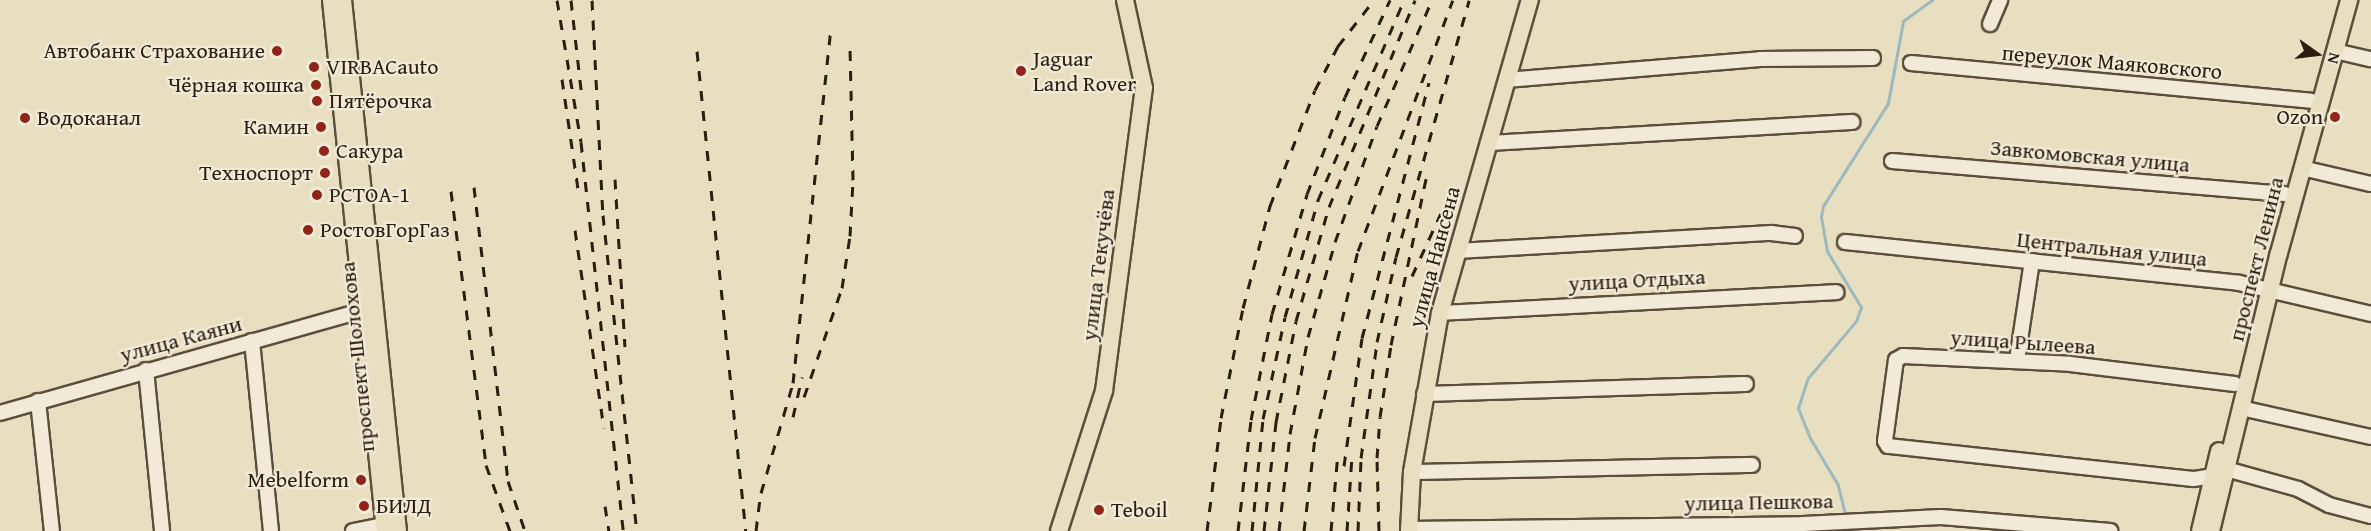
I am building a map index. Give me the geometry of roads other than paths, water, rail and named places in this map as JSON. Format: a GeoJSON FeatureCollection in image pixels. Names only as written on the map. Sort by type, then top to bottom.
{"type":"FeatureCollection","features":[{"type":"Feature","properties":{"kind":"main road","name":"проспект Шолохова"},"geometry":{"type":"LineString","coordinates":[[331,0],[368,309]]}},
{"type":"Feature","properties":{"kind":"main road","name":"проспект Шолохова"},"geometry":{"type":"LineString","coordinates":[[343,0],[368,309],[389,529]]}},
{"type":"Feature","properties":{"kind":"main road","name":"улица Текучёва"},"geometry":{"type":"LineString","coordinates":[[1059,531],[1104,391],[1144,88],[1125,0]]}},
{"type":"Feature","properties":{"kind":"main road","name":"улица Нансена"},"geometry":{"type":"LineString","coordinates":[[1408,530],[1412,471],[1440,313],[1530,0]]}},
{"type":"Feature","properties":{"kind":"main road","name":"проспект Ленина"},"geometry":{"type":"LineString","coordinates":[[2200,531],[2241,408],[2285,194],[2337,0]]}},
{"type":"Feature","properties":{"kind":"main road","name":"проспект Ленина"},"geometry":{"type":"LineString","coordinates":[[2211,531],[2235,384],[2302,168],[2349,0]]}},
{"type":"Feature","properties":{"kind":"street"},"geometry":{"type":"LineString","coordinates":[[1990,24],[2000,0]]}},
{"type":"Feature","properties":{"kind":"street"},"geometry":{"type":"LineString","coordinates":[[2335,51],[2371,59]]}},
{"type":"Feature","properties":{"kind":"street"},"geometry":{"type":"LineString","coordinates":[[1506,80],[1760,59],[1873,58]]}},
{"type":"Feature","properties":{"kind":"street","name":"переулок Маяковского"},"geometry":{"type":"LineString","coordinates":[[1911,63],[2311,101]]}},
{"type":"Feature","properties":{"kind":"street"},"geometry":{"type":"LineString","coordinates":[[1488,143],[1851,122]]}},
{"type":"Feature","properties":{"kind":"street","name":"Завкомовская улица"},"geometry":{"type":"LineString","coordinates":[[1892,160],[2285,194]]}},
{"type":"Feature","properties":{"kind":"street"},"geometry":{"type":"LineString","coordinates":[[2302,168],[2371,184]]}},
{"type":"Feature","properties":{"kind":"street"},"geometry":{"type":"LineString","coordinates":[[1457,251],[1771,233],[1795,236]]}},
{"type":"Feature","properties":{"kind":"street","name":"Центральная улица"},"geometry":{"type":"LineString","coordinates":[[1845,242],[2265,288],[2371,314]]}},
{"type":"Feature","properties":{"kind":"street"},"geometry":{"type":"LineString","coordinates":[[2016,360],[2032,261]]}},
{"type":"Feature","properties":{"kind":"street","name":"улица Отдыха"},"geometry":{"type":"LineString","coordinates":[[1440,313],[1836,292]]}},
{"type":"Feature","properties":{"kind":"street","name":"улица Каяни"},"geometry":{"type":"LineString","coordinates":[[0,413],[368,309]]}},
{"type":"Feature","properties":{"kind":"street"},"geometry":{"type":"LineString","coordinates":[[252,341],[271,531]]}},
{"type":"Feature","properties":{"kind":"street","name":"улица Рылеева"},"geometry":{"type":"LineString","coordinates":[[2219,473],[2193,479],[1888,446],[1885,441],[1896,360],[1903,356],[2016,360],[2235,384]]}},
{"type":"Feature","properties":{"kind":"street"},"geometry":{"type":"LineString","coordinates":[[146,370],[162,531]]}},
{"type":"Feature","properties":{"kind":"street"},"geometry":{"type":"LineString","coordinates":[[1424,394],[1746,384]]}},
{"type":"Feature","properties":{"kind":"street"},"geometry":{"type":"LineString","coordinates":[[38,401],[52,531]]}},
{"type":"Feature","properties":{"kind":"street"},"geometry":{"type":"LineString","coordinates":[[2241,408],[2371,437]]}},
{"type":"Feature","properties":{"kind":"street"},"geometry":{"type":"LineString","coordinates":[[1412,471],[1752,465]]}},
{"type":"Feature","properties":{"kind":"street"},"geometry":{"type":"LineString","coordinates":[[2219,473],[2298,489],[2329,505],[2371,516]]}},
{"type":"Feature","properties":{"kind":"street","name":"улица Пешкова"},"geometry":{"type":"LineString","coordinates":[[1408,530],[1803,524],[1941,517],[2110,531]]}},
{"type":"Feature","properties":{"kind":"street"},"geometry":{"type":"LineString","coordinates":[[353,531],[389,529]]}},
{"type":"Feature","properties":{"kind":"waterway"},"geometry":{"type":"LineString","coordinates":[[1846,518],[1838,485],[1810,438],[1798,408],[1808,378],[1856,321],[1861,307],[1827,251],[1821,217],[1823,206],[1888,103],[1903,21],[1932,0]]}},
{"type":"Feature","properties":{"kind":"railway"},"geometry":{"type":"LineString","coordinates":[[557,0],[581,142],[623,531]]}},
{"type":"Feature","properties":{"kind":"railway"},"geometry":{"type":"LineString","coordinates":[[571,0],[582,98]]}},
{"type":"Feature","properties":{"kind":"railway"},"geometry":{"type":"LineString","coordinates":[[592,0],[603,215],[637,531]]}},
{"type":"Feature","properties":{"kind":"railway"},"geometry":{"type":"LineString","coordinates":[[1207,531],[1221,418],[1243,308],[1270,206],[1315,90],[1338,46],[1374,0]]}},
{"type":"Feature","properties":{"kind":"railway"},"geometry":{"type":"LineString","coordinates":[[1238,531],[1251,420],[1272,314],[1307,194],[1345,97],[1390,0]]}},
{"type":"Feature","properties":{"kind":"railway"},"geometry":{"type":"LineString","coordinates":[[1252,531],[1263,419],[1285,317],[1318,200],[1404,0]]}},
{"type":"Feature","properties":{"kind":"railway"},"geometry":{"type":"LineString","coordinates":[[1264,531],[1276,422],[1296,321],[1329,207],[1415,0]]}},
{"type":"Feature","properties":{"kind":"railway"},"geometry":{"type":"LineString","coordinates":[[1279,531],[1290,434],[1308,337],[1335,242],[1377,126],[1432,0]]}},
{"type":"Feature","properties":{"kind":"railway"},"geometry":{"type":"LineString","coordinates":[[1304,531],[1315,438],[1358,251],[1453,0]]}},
{"type":"Feature","properties":{"kind":"railway"},"geometry":{"type":"LineString","coordinates":[[1358,531],[1361,458],[1377,342],[1396,257],[1469,0]]}},
{"type":"Feature","properties":{"kind":"railway"},"geometry":{"type":"LineString","coordinates":[[756,531],[761,493],[793,383],[831,26]]}},
{"type":"Feature","properties":{"kind":"railway"},"geometry":{"type":"LineString","coordinates":[[804,397],[842,288],[850,236],[853,180],[850,45]]}},
{"type":"Feature","properties":{"kind":"railway"},"geometry":{"type":"LineString","coordinates":[[697,51],[746,531]]}},
{"type":"Feature","properties":{"kind":"railway"},"geometry":{"type":"LineString","coordinates":[[562,79],[579,195]]}},
{"type":"Feature","properties":{"kind":"railway"},"geometry":{"type":"LineString","coordinates":[[1344,466],[1362,338],[1429,83]]}},
{"type":"Feature","properties":{"kind":"railway"},"geometry":{"type":"LineString","coordinates":[[615,179],[625,347]]}},
{"type":"Feature","properties":{"kind":"railway"},"geometry":{"type":"LineString","coordinates":[[1379,531],[1377,458],[1380,417],[1391,345],[1426,179]]}},
{"type":"Feature","properties":{"kind":"railway"},"geometry":{"type":"LineString","coordinates":[[474,187],[508,481],[525,531]]}},
{"type":"Feature","properties":{"kind":"railway"},"geometry":{"type":"LineString","coordinates":[[451,191],[486,465],[510,531]]}},
{"type":"Feature","properties":{"kind":"railway"},"geometry":{"type":"LineString","coordinates":[[1412,276],[1441,213]]}},
{"type":"Feature","properties":{"kind":"railway"},"geometry":{"type":"LineString","coordinates":[[575,230],[604,428]]}},
{"type":"Feature","properties":{"kind":"railway"},"geometry":{"type":"LineString","coordinates":[[793,417],[802,377]]}},
{"type":"Feature","properties":{"kind":"railway"},"geometry":{"type":"LineString","coordinates":[[1331,531],[1338,452]]}},
{"type":"Feature","properties":{"kind":"railway"},"geometry":{"type":"LineString","coordinates":[[1347,531],[1352,456]]}},
{"type":"Feature","properties":{"kind":"railway"},"geometry":{"type":"LineString","coordinates":[[605,506],[609,531]]}},
{"type":"Feature","properties":{"kind":"place","name":"Автобанк Страхование"},"geometry":{"type":"Point","coordinates":[277,51]}},
{"type":"Feature","properties":{"kind":"place","name":"VIRBACauto"},"geometry":{"type":"Point","coordinates":[314,67]}},
{"type":"Feature","properties":{"kind":"place","name":"Jaguar Land Rover"},"geometry":{"type":"Point","coordinates":[1021,71]}},
{"type":"Feature","properties":{"kind":"place","name":"Чёрная кошка"},"geometry":{"type":"Point","coordinates":[316,85]}},
{"type":"Feature","properties":{"kind":"place","name":"Пятёрочка"},"geometry":{"type":"Point","coordinates":[317,101]}},
{"type":"Feature","properties":{"kind":"place","name":"Ozon"},"geometry":{"type":"Point","coordinates":[2335,117]}},
{"type":"Feature","properties":{"kind":"place","name":"Водоканал"},"geometry":{"type":"Point","coordinates":[25,118]}},
{"type":"Feature","properties":{"kind":"place","name":"Камин"},"geometry":{"type":"Point","coordinates":[321,127]}},
{"type":"Feature","properties":{"kind":"place","name":"Сакура"},"geometry":{"type":"Point","coordinates":[324,151]}},
{"type":"Feature","properties":{"kind":"place","name":"Техноспорт"},"geometry":{"type":"Point","coordinates":[325,173]}},
{"type":"Feature","properties":{"kind":"place","name":"РСТОА-1"},"geometry":{"type":"Point","coordinates":[317,195]}},
{"type":"Feature","properties":{"kind":"place","name":"РостовГорГаз"},"geometry":{"type":"Point","coordinates":[308,230]}},
{"type":"Feature","properties":{"kind":"place","name":"Mebelform"},"geometry":{"type":"Point","coordinates":[361,480]}},
{"type":"Feature","properties":{"kind":"place","name":"БИЛД"},"geometry":{"type":"Point","coordinates":[364,506]}},
{"type":"Feature","properties":{"kind":"place","name":"Teboil"},"geometry":{"type":"Point","coordinates":[1099,510]}}]}
